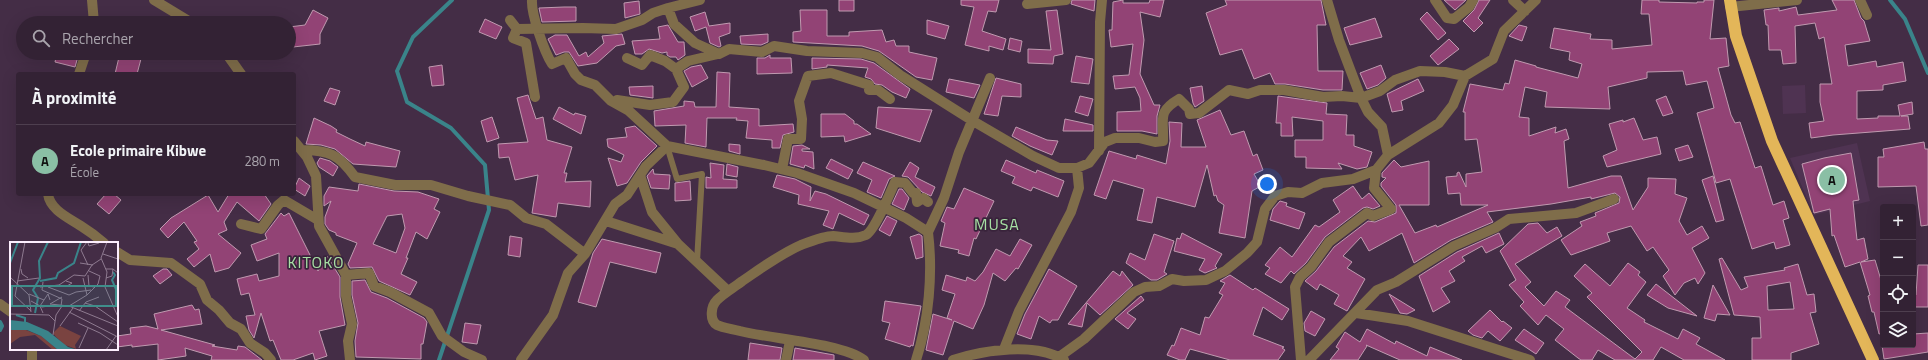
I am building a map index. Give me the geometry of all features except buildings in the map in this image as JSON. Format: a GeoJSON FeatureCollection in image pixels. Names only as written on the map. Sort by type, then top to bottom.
{"type":"FeatureCollection","features":[{"type":"Feature","properties":{"kind":"highway"},"geometry":{"type":"LineString","coordinates":[[1730,3],[1736,36],[1772,142],[1873,360]]}},
{"type":"Feature","properties":{"kind":"street"},"geometry":{"type":"LineString","coordinates":[[92,0],[93,16]]}},
{"type":"Feature","properties":{"kind":"street"},"geometry":{"type":"LineString","coordinates":[[154,0],[180,16]]}},
{"type":"Feature","properties":{"kind":"street"},"geometry":{"type":"LineString","coordinates":[[532,0],[531,9],[539,29],[544,51],[552,64],[566,58],[575,74],[581,80],[595,85],[607,98],[630,110],[667,146],[782,169],[828,183],[884,207],[906,218],[928,232]]}},
{"type":"Feature","properties":{"kind":"street"},"geometry":{"type":"LineString","coordinates":[[517,29],[616,29],[642,20],[652,13],[700,0]]}},
{"type":"Feature","properties":{"kind":"street"},"geometry":{"type":"LineString","coordinates":[[1027,4],[1066,0]]}},
{"type":"Feature","properties":{"kind":"street"},"geometry":{"type":"LineString","coordinates":[[1099,151],[1100,22],[1102,0]]}},
{"type":"Feature","properties":{"kind":"street"},"geometry":{"type":"LineString","coordinates":[[1327,0],[1339,40],[1361,98],[1368,112],[1382,127],[1388,155]]}},
{"type":"Feature","properties":{"kind":"street"},"geometry":{"type":"LineString","coordinates":[[1435,0],[1446,18],[1454,19],[1469,7],[1473,0]]}},
{"type":"Feature","properties":{"kind":"street"},"geometry":{"type":"LineString","coordinates":[[1513,0],[1525,11]]}},
{"type":"Feature","properties":{"kind":"street"},"geometry":{"type":"LineString","coordinates":[[953,360],[970,354],[1004,349],[1031,350],[1062,359],[1134,292],[1145,287],[1159,286],[1172,279],[1184,281],[1206,280],[1225,271],[1247,253],[1257,242],[1266,209],[1275,196],[1288,192],[1302,193],[1322,183],[1353,179],[1376,170],[1388,155],[1440,123],[1453,105],[1465,76],[1493,58],[1504,31],[1536,0]]}},
{"type":"Feature","properties":{"kind":"street"},"geometry":{"type":"LineString","coordinates":[[1730,3],[1797,0]]}},
{"type":"Feature","properties":{"kind":"street"},"geometry":{"type":"LineString","coordinates":[[1860,0],[1867,15]]}},
{"type":"Feature","properties":{"kind":"street"},"geometry":{"type":"LineString","coordinates":[[668,8],[674,24],[695,43],[718,54]]}},
{"type":"Feature","properties":{"kind":"street"},"geometry":{"type":"LineString","coordinates":[[510,20],[517,29]]}},
{"type":"Feature","properties":{"kind":"street"},"geometry":{"type":"LineString","coordinates":[[517,29],[513,38],[526,44],[535,97]]}},
{"type":"Feature","properties":{"kind":"street"},"geometry":{"type":"LineString","coordinates":[[676,69],[688,61],[718,54],[729,49],[762,52],[774,46],[807,51],[862,52],[877,57],[900,75],[973,121],[1033,156],[1059,168],[1077,168],[1089,163],[1106,142],[1116,138],[1139,138],[1155,142],[1163,141],[1163,115],[1166,107],[1179,99],[1189,108],[1190,114],[1199,113],[1229,90],[1248,94],[1260,90],[1284,90],[1323,98],[1342,96],[1361,98],[1380,91],[1395,80],[1420,71],[1445,72],[1465,76]]}},
{"type":"Feature","properties":{"kind":"street"},"geometry":{"type":"LineString","coordinates":[[607,98],[650,105],[673,102],[684,87],[676,69],[665,61],[650,54],[642,65],[627,58]]}},
{"type":"Feature","properties":{"kind":"street"},"geometry":{"type":"LineString","coordinates":[[80,72],[84,60]]}},
{"type":"Feature","properties":{"kind":"street"},"geometry":{"type":"LineString","coordinates":[[231,60],[240,72]]}},
{"type":"Feature","properties":{"kind":"street"},"geometry":{"type":"LineString","coordinates":[[782,169],[788,139],[801,139],[802,119],[798,101],[808,76],[831,73],[869,85],[869,90],[878,90],[890,99]]}},
{"type":"Feature","properties":{"kind":"street"},"geometry":{"type":"LineString","coordinates":[[916,360],[925,329],[930,277],[931,254],[928,232],[944,198],[959,152],[990,78]]}},
{"type":"Feature","properties":{"kind":"street"},"geometry":{"type":"LineString","coordinates":[[296,143],[302,150],[316,176],[318,226],[346,275],[346,296],[352,324],[348,341],[350,360]]}},
{"type":"Feature","properties":{"kind":"street"},"geometry":{"type":"LineString","coordinates":[[521,360],[553,315],[568,273],[585,254],[615,204],[627,195],[646,166],[667,146]]}},
{"type":"Feature","properties":{"kind":"street"},"geometry":{"type":"LineString","coordinates":[[302,150],[328,153],[343,160],[355,177],[395,185],[431,185],[468,196],[510,205],[526,218],[546,224],[585,254]]}},
{"type":"Feature","properties":{"kind":"street"},"geometry":{"type":"LineString","coordinates":[[1004,349],[1020,311],[1071,212],[1079,188],[1077,168]]}},
{"type":"Feature","properties":{"kind":"street"},"geometry":{"type":"LineString","coordinates":[[1301,360],[1295,287],[1300,277],[1311,267],[1329,242],[1366,213],[1373,216],[1391,209],[1374,188],[1376,170]]}},
{"type":"Feature","properties":{"kind":"street"},"geometry":{"type":"LineString","coordinates":[[640,175],[652,212],[678,244],[728,291]]}},
{"type":"Feature","properties":{"kind":"street"},"geometry":{"type":"LineString","coordinates":[[864,360],[848,352],[828,347],[754,334],[717,324],[712,319],[712,311],[716,301],[728,291],[774,260],[801,246],[831,236],[847,238],[859,237],[868,234],[884,207],[894,182],[905,183],[913,193],[916,193],[917,202],[923,198],[928,202]]}},
{"type":"Feature","properties":{"kind":"street"},"geometry":{"type":"LineString","coordinates":[[48,196],[49,200],[63,215],[82,226],[103,242]]}},
{"type":"Feature","properties":{"kind":"street"},"geometry":{"type":"LineString","coordinates":[[241,224],[261,229],[284,197],[318,220]]}},
{"type":"Feature","properties":{"kind":"street"},"geometry":{"type":"LineString","coordinates":[[1309,360],[1377,290],[1396,282],[1454,246],[1495,228],[1509,219],[1576,213],[1614,199]]}},
{"type":"Feature","properties":{"kind":"street"},"geometry":{"type":"LineString","coordinates":[[606,221],[678,244]]}},
{"type":"Feature","properties":{"kind":"street"},"geometry":{"type":"LineString","coordinates":[[118,253],[130,260],[171,263],[200,284],[207,300],[230,322],[241,329],[250,343],[265,353],[271,360]]}},
{"type":"Feature","properties":{"kind":"street"},"geometry":{"type":"LineString","coordinates":[[346,275],[369,273],[374,286],[390,292],[429,313],[442,336],[464,352],[482,360]]}},
{"type":"Feature","properties":{"kind":"street"},"geometry":{"type":"LineString","coordinates":[[0,304],[10,311]]}},
{"type":"Feature","properties":{"kind":"street"},"geometry":{"type":"LineString","coordinates":[[1356,313],[1384,316],[1414,322],[1530,360]]}},
{"type":"Feature","properties":{"kind":"street"},"geometry":{"type":"LineString","coordinates":[[786,360],[790,341]]}},
{"type":"Feature","properties":{"kind":"lane"},"geometry":{"type":"LineString","coordinates":[[667,146],[677,179],[702,174],[697,262]]}},
{"type":"Feature","properties":{"kind":"shaded area"},"geometry":{"type":"Polygon","coordinates":[[[1805,85],[1806,113],[1783,114],[1782,86],[1805,85]]]}},
{"type":"Feature","properties":{"kind":"shaded area"},"geometry":{"type":"Polygon","coordinates":[[[1857,143],[1870,201],[1814,215],[1790,158],[1857,143]]]}},
{"type":"Feature","properties":{"kind":"waterway"},"geometry":{"type":"LineString","coordinates":[[439,360],[489,210],[485,165],[451,128],[407,102],[397,71],[413,37],[452,0]]}},
{"type":"Feature","properties":{"kind":"waterway"},"geometry":{"type":"LineString","coordinates":[[1890,0],[1905,19],[1928,73]]}},
{"type":"Feature","properties":{"kind":"waterway"},"geometry":{"type":"LineString","coordinates":[[0,322],[2,326],[0,330]]}},
{"type":"Feature","properties":{"kind":"place","name":"Ecole primaire Kibwe"},"geometry":{"type":"Point","coordinates":[1832,180]}},
{"type":"Feature","properties":{"kind":"district","name":"MUSA"},"geometry":{"type":"Point","coordinates":[997,224]}},
{"type":"Feature","properties":{"kind":"district","name":"KITOKO"},"geometry":{"type":"Point","coordinates":[316,262]}}]}
